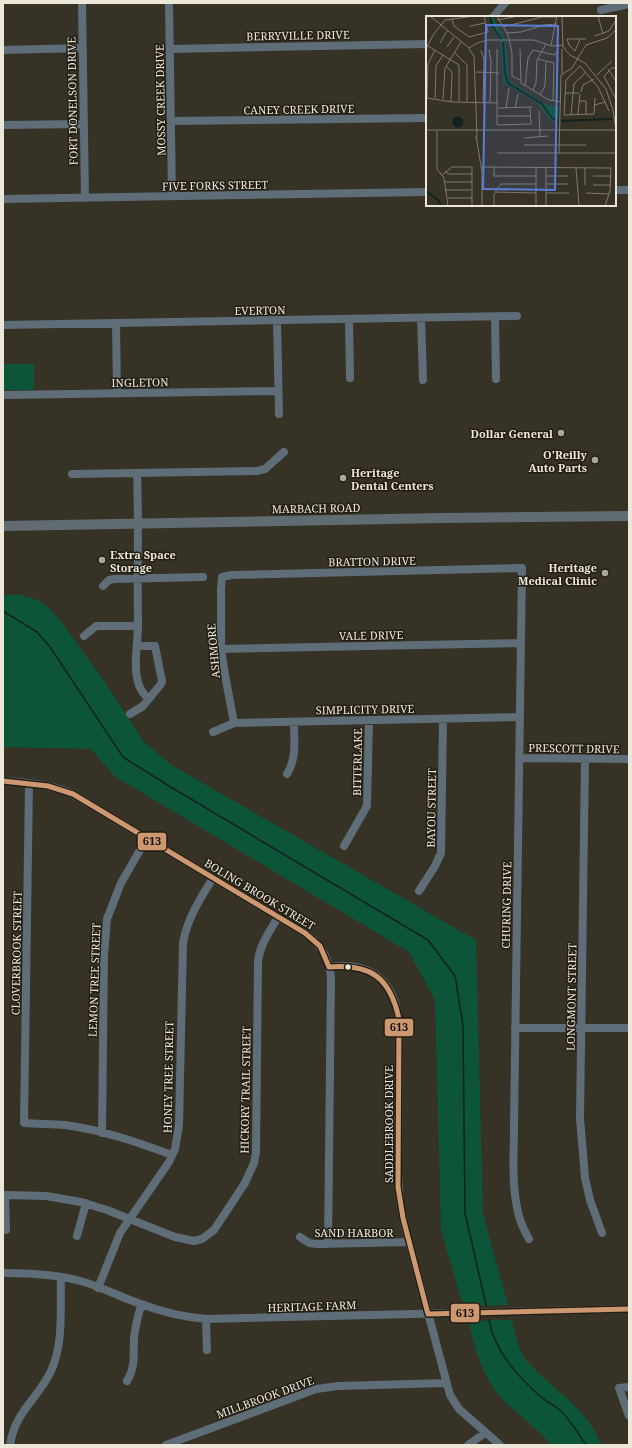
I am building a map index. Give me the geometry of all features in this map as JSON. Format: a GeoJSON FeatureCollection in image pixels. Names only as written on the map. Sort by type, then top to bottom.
{"type":"FeatureCollection","features":[{"type":"Feature","properties":{"kind":"main road","name":"MARBACH ROAD"},"geometry":{"type":"LineString","coordinates":[[3,526],[629,516]]}},
{"type":"Feature","properties":{"kind":"street","name":"FORT DONELSON DRIVE"},"geometry":{"type":"LineString","coordinates":[[82,3],[85,198]]}},
{"type":"Feature","properties":{"kind":"street","name":"MOSSY CREEK DRIVE"},"geometry":{"type":"LineString","coordinates":[[169,3],[172,196]]}},
{"type":"Feature","properties":{"kind":"street"},"geometry":{"type":"LineString","coordinates":[[494,16],[505,3]]}},
{"type":"Feature","properties":{"kind":"street"},"geometry":{"type":"LineString","coordinates":[[601,10],[629,4]]}},
{"type":"Feature","properties":{"kind":"street","name":"BERRYVILLE DRIVE"},"geometry":{"type":"LineString","coordinates":[[170,49],[426,44]]}},
{"type":"Feature","properties":{"kind":"street"},"geometry":{"type":"LineString","coordinates":[[3,50],[82,48]]}},
{"type":"Feature","properties":{"kind":"street","name":"CANEY CREEK DRIVE"},"geometry":{"type":"LineString","coordinates":[[171,122],[426,118]]}},
{"type":"Feature","properties":{"kind":"street"},"geometry":{"type":"LineString","coordinates":[[3,125],[83,124]]}},
{"type":"Feature","properties":{"kind":"street"},"geometry":{"type":"LineString","coordinates":[[616,190],[629,190]]}},
{"type":"Feature","properties":{"kind":"street","name":"FIVE FORKS STREET"},"geometry":{"type":"LineString","coordinates":[[3,199],[426,192]]}},
{"type":"Feature","properties":{"kind":"street","name":"EVERTON"},"geometry":{"type":"LineString","coordinates":[[3,324],[518,316]]}},
{"type":"Feature","properties":{"kind":"street"},"geometry":{"type":"LineString","coordinates":[[495,317],[496,379]]}},
{"type":"Feature","properties":{"kind":"street"},"geometry":{"type":"LineString","coordinates":[[421,318],[423,380]]}},
{"type":"Feature","properties":{"kind":"street"},"geometry":{"type":"LineString","coordinates":[[349,319],[350,378]]}},
{"type":"Feature","properties":{"kind":"street"},"geometry":{"type":"LineString","coordinates":[[277,320],[279,414]]}},
{"type":"Feature","properties":{"kind":"street"},"geometry":{"type":"LineString","coordinates":[[116,323],[117,394]]}},
{"type":"Feature","properties":{"kind":"street","name":"INGLETON"},"geometry":{"type":"LineString","coordinates":[[3,395],[278,391]]}},
{"type":"Feature","properties":{"kind":"street"},"geometry":{"type":"LineString","coordinates":[[72,474],[257,471],[265,469],[284,452]]}},
{"type":"Feature","properties":{"kind":"street"},"geometry":{"type":"LineString","coordinates":[[137,472],[139,523],[137,578],[138,646],[136,666],[138,682],[143,695],[149,699]]}},
{"type":"Feature","properties":{"kind":"street","name":"BRATTON DRIVE"},"geometry":{"type":"LineString","coordinates":[[222,578],[232,575],[522,568]]}},
{"type":"Feature","properties":{"kind":"street","name":"CHURING DRIVE"},"geometry":{"type":"LineString","coordinates":[[522,568],[514,1182],[519,1217],[529,1239]]}},
{"type":"Feature","properties":{"kind":"street"},"geometry":{"type":"LineString","coordinates":[[103,586],[109,580],[114,578],[203,577]]}},
{"type":"Feature","properties":{"kind":"street","name":"ASHMORE"},"geometry":{"type":"LineString","coordinates":[[222,578],[220,589],[221,649],[234,723]]}},
{"type":"Feature","properties":{"kind":"street"},"geometry":{"type":"LineString","coordinates":[[84,636],[96,626],[138,626]]}},
{"type":"Feature","properties":{"kind":"street","name":"VALE DRIVE"},"geometry":{"type":"LineString","coordinates":[[221,649],[520,643]]}},
{"type":"Feature","properties":{"kind":"street"},"geometry":{"type":"LineString","coordinates":[[130,714],[143,706],[162,681],[155,646],[138,646]]}},
{"type":"Feature","properties":{"kind":"street","name":"SIMPLICITY DRIVE"},"geometry":{"type":"LineString","coordinates":[[213,732],[234,723],[519,717]]}},
{"type":"Feature","properties":{"kind":"street","name":"BAYOU STREET"},"geometry":{"type":"LineString","coordinates":[[419,891],[435,866],[441,852],[443,719]]}},
{"type":"Feature","properties":{"kind":"street","name":"BITTERLAKE"},"geometry":{"type":"LineString","coordinates":[[344,846],[367,806],[369,720]]}},
{"type":"Feature","properties":{"kind":"street"},"geometry":{"type":"LineString","coordinates":[[287,774],[292,766],[294,756],[294,722]]}},
{"type":"Feature","properties":{"kind":"street","name":"PRESCOTT DRIVE"},"geometry":{"type":"LineString","coordinates":[[519,758],[629,759]]}},
{"type":"Feature","properties":{"kind":"street","name":"LONGMONT STREET"},"geometry":{"type":"LineString","coordinates":[[585,759],[580,1118],[584,1178],[590,1200],[602,1232]]}},
{"type":"Feature","properties":{"kind":"street","name":"BOLING BROOK STREET"},"geometry":{"type":"LineString","coordinates":[[3,781],[51,786],[68,792],[278,917],[313,939],[322,950],[331,976],[328,1244]]}},
{"type":"Feature","properties":{"kind":"street","name":"CLOVERBROOK STREET"},"geometry":{"type":"LineString","coordinates":[[29,784],[24,1123],[65,1125],[102,1133]]}},
{"type":"Feature","properties":{"kind":"street","name":"LEMON TREE STREET"},"geometry":{"type":"LineString","coordinates":[[102,1133],[104,956],[107,919],[121,883],[147,838]]}},
{"type":"Feature","properties":{"kind":"street","name":"HONEY TREE STREET"},"geometry":{"type":"LineString","coordinates":[[98,1288],[120,1233],[166,1167],[178,1139],[183,943],[186,927],[192,914],[213,878]]}},
{"type":"Feature","properties":{"kind":"street","name":"HICKORY TRAIL STREET"},"geometry":{"type":"LineString","coordinates":[[6,1230],[5,1195],[46,1196],[86,1203],[187,1240],[202,1239],[214,1230],[245,1183],[254,1163],[256,1153],[258,956],[262,944],[278,917]]}},
{"type":"Feature","properties":{"kind":"street","name":"SADDLEBROOK DRIVE"},"geometry":{"type":"LineString","coordinates":[[329,967],[352,966],[373,973],[389,988],[397,1005],[399,1027],[398,1180],[401,1210],[450,1395],[456,1406],[500,1445]]}},
{"type":"Feature","properties":{"kind":"street"},"geometry":{"type":"LineString","coordinates":[[515,1028],[629,1028]]}},
{"type":"Feature","properties":{"kind":"street"},"geometry":{"type":"LineString","coordinates":[[102,1133],[145,1145],[172,1155]]}},
{"type":"Feature","properties":{"kind":"street"},"geometry":{"type":"LineString","coordinates":[[77,1236],[86,1203]]}},
{"type":"Feature","properties":{"kind":"street","name":"SAND HARBOR"},"geometry":{"type":"LineString","coordinates":[[300,1237],[309,1243],[328,1244],[409,1242]]}},
{"type":"Feature","properties":{"kind":"street","name":"HERITAGE FARM"},"geometry":{"type":"LineString","coordinates":[[3,1272],[61,1277],[85,1283],[141,1304],[179,1315],[206,1319],[629,1309]]}},
{"type":"Feature","properties":{"kind":"street"},"geometry":{"type":"LineString","coordinates":[[10,1445],[11,1436],[17,1421],[23,1410],[46,1380],[55,1361],[59,1338],[61,1277]]}},
{"type":"Feature","properties":{"kind":"street"},"geometry":{"type":"LineString","coordinates":[[127,1381],[133,1370],[135,1331],[141,1304]]}},
{"type":"Feature","properties":{"kind":"street"},"geometry":{"type":"LineString","coordinates":[[206,1319],[207,1350]]}},
{"type":"Feature","properties":{"kind":"street","name":"MILLBROOK DRIVE"},"geometry":{"type":"LineString","coordinates":[[166,1445],[316,1389],[325,1387],[446,1383]]}},
{"type":"Feature","properties":{"kind":"street"},"geometry":{"type":"LineString","coordinates":[[629,1387],[619,1388],[629,1416]]}},
{"type":"Feature","properties":{"kind":"street"},"geometry":{"type":"LineString","coordinates":[[468,1445],[485,1433]]}},
{"type":"Feature","properties":{"kind":"green space"},"geometry":{"type":"Polygon","coordinates":[[[3,364],[34,364],[34,390],[3,390],[3,364]]]}},
{"type":"Feature","properties":{"kind":"green space"},"geometry":{"type":"Polygon","coordinates":[[[3,595],[21,595],[29,597],[39,601],[49,608],[60,620],[102,678],[144,742],[173,766],[476,940],[483,1214],[508,1305],[463,1306],[441,1230],[435,1000],[409,952],[114,776],[91,749],[3,747],[3,595]]]}},
{"type":"Feature","properties":{"kind":"green space"},"geometry":{"type":"Polygon","coordinates":[[[512,1320],[517,1342],[525,1359],[578,1409],[597,1435],[601,1445],[551,1445],[496,1392],[481,1363],[468,1321],[512,1320]]]}},
{"type":"Feature","properties":{"kind":"waterway"},"geometry":{"type":"LineString","coordinates":[[3,611],[37,632],[50,647],[123,757],[169,786],[428,940],[455,976],[463,1025],[465,1213],[486,1305]]}},
{"type":"Feature","properties":{"kind":"waterway"},"geometry":{"type":"LineString","coordinates":[[489,1320],[496,1343],[516,1373],[542,1398],[562,1412],[586,1445]]}},
{"type":"Feature","properties":{"kind":"transit line","name":"613"},"geometry":{"type":"LineString","coordinates":[[3,781],[48,786],[73,794],[305,933],[320,946],[329,967],[356,968],[367,971],[384,983],[390,993],[399,1019],[398,1187],[403,1218],[428,1314],[629,1309]]}},
{"type":"Feature","properties":{"kind":"place","name":"Dollar General"},"geometry":{"type":"Point","coordinates":[561,433]}},
{"type":"Feature","properties":{"kind":"place","name":"O'Reilly Auto Parts"},"geometry":{"type":"Point","coordinates":[595,460]}},
{"type":"Feature","properties":{"kind":"place","name":"Heritage Dental Centers"},"geometry":{"type":"Point","coordinates":[343,478]}},
{"type":"Feature","properties":{"kind":"place","name":"Extra Space Storage"},"geometry":{"type":"Point","coordinates":[102,560]}},
{"type":"Feature","properties":{"kind":"place","name":"Heritage Medical Clinic"},"geometry":{"type":"Point","coordinates":[605,573]}}]}
